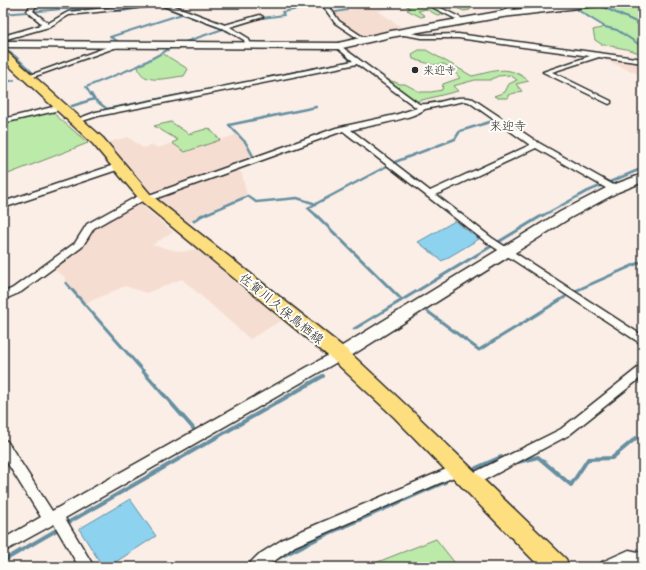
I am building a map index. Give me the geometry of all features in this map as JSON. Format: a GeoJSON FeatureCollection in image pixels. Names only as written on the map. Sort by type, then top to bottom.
{"type":"FeatureCollection","features":[{"type":"Feature","properties":{"kind":"main road","name":"佐賀川久保鳥栖線"},"geometry":{"type":"LineString","coordinates":[[3,54],[98,141],[146,198],[340,355],[401,412],[557,567]]}},
{"type":"Feature","properties":{"kind":"street"},"geometry":{"type":"LineString","coordinates":[[35,3],[31,12],[45,23],[40,27]]}},
{"type":"Feature","properties":{"kind":"street"},"geometry":{"type":"LineString","coordinates":[[3,38],[40,27],[45,28],[65,15],[103,7],[123,10],[163,3],[224,27],[247,40],[250,46]]}},
{"type":"Feature","properties":{"kind":"street"},"geometry":{"type":"LineString","coordinates":[[324,3],[329,8],[330,14],[335,20],[364,40]]}},
{"type":"Feature","properties":{"kind":"street"},"geometry":{"type":"LineString","coordinates":[[427,3],[464,21]]}},
{"type":"Feature","properties":{"kind":"street"},"geometry":{"type":"LineString","coordinates":[[503,14],[511,8],[511,3]]}},
{"type":"Feature","properties":{"kind":"street"},"geometry":{"type":"LineString","coordinates":[[3,44],[338,46],[503,14],[603,3]]}},
{"type":"Feature","properties":{"kind":"street"},"geometry":{"type":"LineString","coordinates":[[224,27],[260,17]]}},
{"type":"Feature","properties":{"kind":"street"},"geometry":{"type":"LineString","coordinates":[[400,33],[409,36],[458,36],[643,61]]}},
{"type":"Feature","properties":{"kind":"street"},"geometry":{"type":"LineString","coordinates":[[28,77],[118,45]]}},
{"type":"Feature","properties":{"kind":"street"},"geometry":{"type":"LineString","coordinates":[[338,46],[357,62],[417,106],[422,108]]}},
{"type":"Feature","properties":{"kind":"street"},"geometry":{"type":"LineString","coordinates":[[600,55],[546,72],[609,102]]}},
{"type":"Feature","properties":{"kind":"street"},"geometry":{"type":"LineString","coordinates":[[76,121],[96,114],[357,62]]}},
{"type":"Feature","properties":{"kind":"street"},"geometry":{"type":"LineString","coordinates":[[3,296],[17,290],[79,246],[90,226],[139,199],[235,168],[345,129],[397,117],[418,111],[422,108],[465,99],[471,100],[536,144],[607,185]]}},
{"type":"Feature","properties":{"kind":"street"},"geometry":{"type":"LineString","coordinates":[[3,121],[61,107]]}},
{"type":"Feature","properties":{"kind":"street"},"geometry":{"type":"LineString","coordinates":[[345,129],[489,240],[643,341]]}},
{"type":"Feature","properties":{"kind":"street"},"geometry":{"type":"LineString","coordinates":[[430,194],[536,144]]}},
{"type":"Feature","properties":{"kind":"street"},"geometry":{"type":"LineString","coordinates":[[3,205],[120,166]]}},
{"type":"Feature","properties":{"kind":"street"},"geometry":{"type":"LineString","coordinates":[[3,546],[340,355],[503,249],[565,215],[607,185],[643,178]]}},
{"type":"Feature","properties":{"kind":"street"},"geometry":{"type":"LineString","coordinates":[[256,567],[263,560],[290,542],[464,475],[565,432],[643,370]]}},
{"type":"Feature","properties":{"kind":"street"},"geometry":{"type":"LineString","coordinates":[[3,445],[53,518],[66,532],[88,567]]}},
{"type":"Feature","properties":{"kind":"street"},"geometry":{"type":"LineString","coordinates":[[607,567],[629,556],[643,560]]}},
{"type":"Feature","properties":{"kind":"shaded area"},"geometry":{"type":"Polygon","coordinates":[[[374,3],[416,3],[378,11],[407,31],[366,38],[341,21],[333,13],[371,6],[374,3]]]}},
{"type":"Feature","properties":{"kind":"shaded area"},"geometry":{"type":"Polygon","coordinates":[[[598,57],[643,62],[643,76],[598,57]]]}},
{"type":"Feature","properties":{"kind":"shaded area"},"geometry":{"type":"Polygon","coordinates":[[[238,134],[247,143],[256,158],[237,166],[242,175],[247,195],[205,212],[189,223],[153,195],[109,142],[128,137],[143,148],[153,145],[158,148],[172,143],[185,152],[238,134]]]}},
{"type":"Feature","properties":{"kind":"shaded area"},"geometry":{"type":"Polygon","coordinates":[[[138,202],[173,232],[152,245],[182,252],[196,249],[282,320],[250,339],[182,279],[146,293],[125,286],[84,304],[66,283],[64,276],[51,268],[92,227],[138,202]]]}},
{"type":"Feature","properties":{"kind":"green space"},"geometry":{"type":"Polygon","coordinates":[[[416,3],[481,3],[469,5],[470,10],[464,11],[447,4],[434,6],[447,14],[439,16],[426,9],[418,11],[425,16],[421,17],[407,10],[410,8],[405,5],[416,3]]]}},
{"type":"Feature","properties":{"kind":"green space"},"geometry":{"type":"Polygon","coordinates":[[[623,3],[643,3],[643,54],[601,44],[595,40],[593,30],[605,27],[576,9],[623,3]]]}},
{"type":"Feature","properties":{"kind":"green space"},"geometry":{"type":"Polygon","coordinates":[[[419,50],[426,50],[472,76],[502,70],[515,72],[529,81],[516,84],[522,91],[508,95],[508,98],[498,98],[494,96],[505,92],[509,84],[517,80],[510,75],[498,76],[490,80],[475,80],[453,86],[458,91],[414,102],[385,80],[405,84],[420,92],[431,92],[442,90],[443,84],[460,78],[451,68],[444,64],[433,65],[413,59],[412,54],[419,50]]]}},
{"type":"Feature","properties":{"kind":"green space"},"geometry":{"type":"Polygon","coordinates":[[[162,53],[188,69],[184,76],[164,79],[150,79],[144,77],[138,66],[162,53]]]}},
{"type":"Feature","properties":{"kind":"green space"},"geometry":{"type":"Polygon","coordinates":[[[52,112],[88,143],[3,176],[3,123],[52,112]]]}},
{"type":"Feature","properties":{"kind":"green space"},"geometry":{"type":"Polygon","coordinates":[[[171,122],[189,134],[209,128],[220,140],[185,152],[172,143],[178,140],[154,126],[171,122]]]}},
{"type":"Feature","properties":{"kind":"green space"},"geometry":{"type":"Polygon","coordinates":[[[436,539],[458,567],[365,567],[436,539]]]}},
{"type":"Feature","properties":{"kind":"water"},"geometry":{"type":"Polygon","coordinates":[[[455,221],[479,239],[442,261],[418,242],[455,221]]]}},
{"type":"Feature","properties":{"kind":"water"},"geometry":{"type":"Polygon","coordinates":[[[130,499],[156,536],[108,567],[103,567],[79,529],[130,499]]]}},
{"type":"Feature","properties":{"kind":"waterway"},"geometry":{"type":"LineString","coordinates":[[100,11],[122,11],[159,5],[217,27]]}},
{"type":"Feature","properties":{"kind":"waterway"},"geometry":{"type":"LineString","coordinates":[[255,19],[284,15],[282,12],[321,5],[334,21]]}},
{"type":"Feature","properties":{"kind":"waterway"},"geometry":{"type":"LineString","coordinates":[[601,6],[636,22],[643,29]]}},
{"type":"Feature","properties":{"kind":"waterway"},"geometry":{"type":"LineString","coordinates":[[3,14],[62,9],[104,9]]}},
{"type":"Feature","properties":{"kind":"waterway"},"geometry":{"type":"LineString","coordinates":[[576,9],[605,27],[617,30],[640,45]]}},
{"type":"Feature","properties":{"kind":"waterway"},"geometry":{"type":"LineString","coordinates":[[336,12],[347,10]]}},
{"type":"Feature","properties":{"kind":"waterway"},"geometry":{"type":"LineString","coordinates":[[54,20],[63,14],[69,13]]}},
{"type":"Feature","properties":{"kind":"waterway"},"geometry":{"type":"LineString","coordinates":[[121,43],[110,37],[182,14]]}},
{"type":"Feature","properties":{"kind":"waterway"},"geometry":{"type":"LineString","coordinates":[[182,43],[223,29],[240,37]]}},
{"type":"Feature","properties":{"kind":"waterway"},"geometry":{"type":"LineString","coordinates":[[3,48],[15,56],[34,74],[38,73]]}},
{"type":"Feature","properties":{"kind":"waterway"},"geometry":{"type":"LineString","coordinates":[[91,95],[86,87],[138,66],[171,48]]}},
{"type":"Feature","properties":{"kind":"waterway"},"geometry":{"type":"LineString","coordinates":[[285,74],[351,61],[337,48]]}},
{"type":"Feature","properties":{"kind":"waterway"},"geometry":{"type":"LineString","coordinates":[[251,81],[279,75]]}},
{"type":"Feature","properties":{"kind":"waterway"},"geometry":{"type":"LineString","coordinates":[[3,83],[14,80]]}},
{"type":"Feature","properties":{"kind":"waterway"},"geometry":{"type":"LineString","coordinates":[[227,86],[246,82]]}},
{"type":"Feature","properties":{"kind":"waterway"},"geometry":{"type":"LineString","coordinates":[[180,95],[223,87]]}},
{"type":"Feature","properties":{"kind":"waterway"},"geometry":{"type":"LineString","coordinates":[[91,94],[94,99]]}},
{"type":"Feature","properties":{"kind":"waterway"},"geometry":{"type":"LineString","coordinates":[[94,99],[107,109],[185,94]]}},
{"type":"Feature","properties":{"kind":"waterway"},"geometry":{"type":"LineString","coordinates":[[72,106],[94,99]]}},
{"type":"Feature","properties":{"kind":"waterway"},"geometry":{"type":"LineString","coordinates":[[254,158],[246,143],[229,125],[316,107]]}},
{"type":"Feature","properties":{"kind":"waterway"},"geometry":{"type":"LineString","coordinates":[[395,162],[455,139],[460,131],[493,121]]}},
{"type":"Feature","properties":{"kind":"waterway"},"geometry":{"type":"LineString","coordinates":[[316,204],[387,166]]}},
{"type":"Feature","properties":{"kind":"waterway"},"geometry":{"type":"LineString","coordinates":[[542,216],[586,192],[643,168]]}},
{"type":"Feature","properties":{"kind":"waterway"},"geometry":{"type":"LineString","coordinates":[[201,216],[248,196],[256,202],[297,198],[316,204]]}},
{"type":"Feature","properties":{"kind":"waterway"},"geometry":{"type":"LineString","coordinates":[[316,204],[308,208],[317,216]]}},
{"type":"Feature","properties":{"kind":"waterway"},"geometry":{"type":"LineString","coordinates":[[194,221],[202,215]]}},
{"type":"Feature","properties":{"kind":"waterway"},"geometry":{"type":"LineString","coordinates":[[316,215],[402,300]]}},
{"type":"Feature","properties":{"kind":"waterway"},"geometry":{"type":"LineString","coordinates":[[354,329],[543,215]]}},
{"type":"Feature","properties":{"kind":"waterway"},"geometry":{"type":"LineString","coordinates":[[573,292],[643,261]]}},
{"type":"Feature","properties":{"kind":"waterway"},"geometry":{"type":"LineString","coordinates":[[66,283],[144,372]]}},
{"type":"Feature","properties":{"kind":"waterway"},"geometry":{"type":"LineString","coordinates":[[3,292],[14,288]]}},
{"type":"Feature","properties":{"kind":"waterway"},"geometry":{"type":"LineString","coordinates":[[427,311],[479,350],[565,297]]}},
{"type":"Feature","properties":{"kind":"waterway"},"geometry":{"type":"LineString","coordinates":[[143,371],[193,428]]}},
{"type":"Feature","properties":{"kind":"waterway"},"geometry":{"type":"LineString","coordinates":[[64,525],[323,376]]}},
{"type":"Feature","properties":{"kind":"waterway"},"geometry":{"type":"LineString","coordinates":[[518,462],[538,457],[571,485],[588,459],[612,458],[636,438]]}},
{"type":"Feature","properties":{"kind":"waterway"},"geometry":{"type":"LineString","coordinates":[[476,468],[501,457]]}},
{"type":"Feature","properties":{"kind":"waterway"},"geometry":{"type":"LineString","coordinates":[[276,559],[327,534],[445,482]]}},
{"type":"Feature","properties":{"kind":"waterway"},"geometry":{"type":"LineString","coordinates":[[3,561],[60,528]]}},
{"type":"Feature","properties":{"kind":"place","name":"来迎寺"},"geometry":{"type":"Point","coordinates":[415,70]}},
{"type":"Feature","properties":{"kind":"district","name":"来迎寺"},"geometry":{"type":"Point","coordinates":[508,126]}}]}
